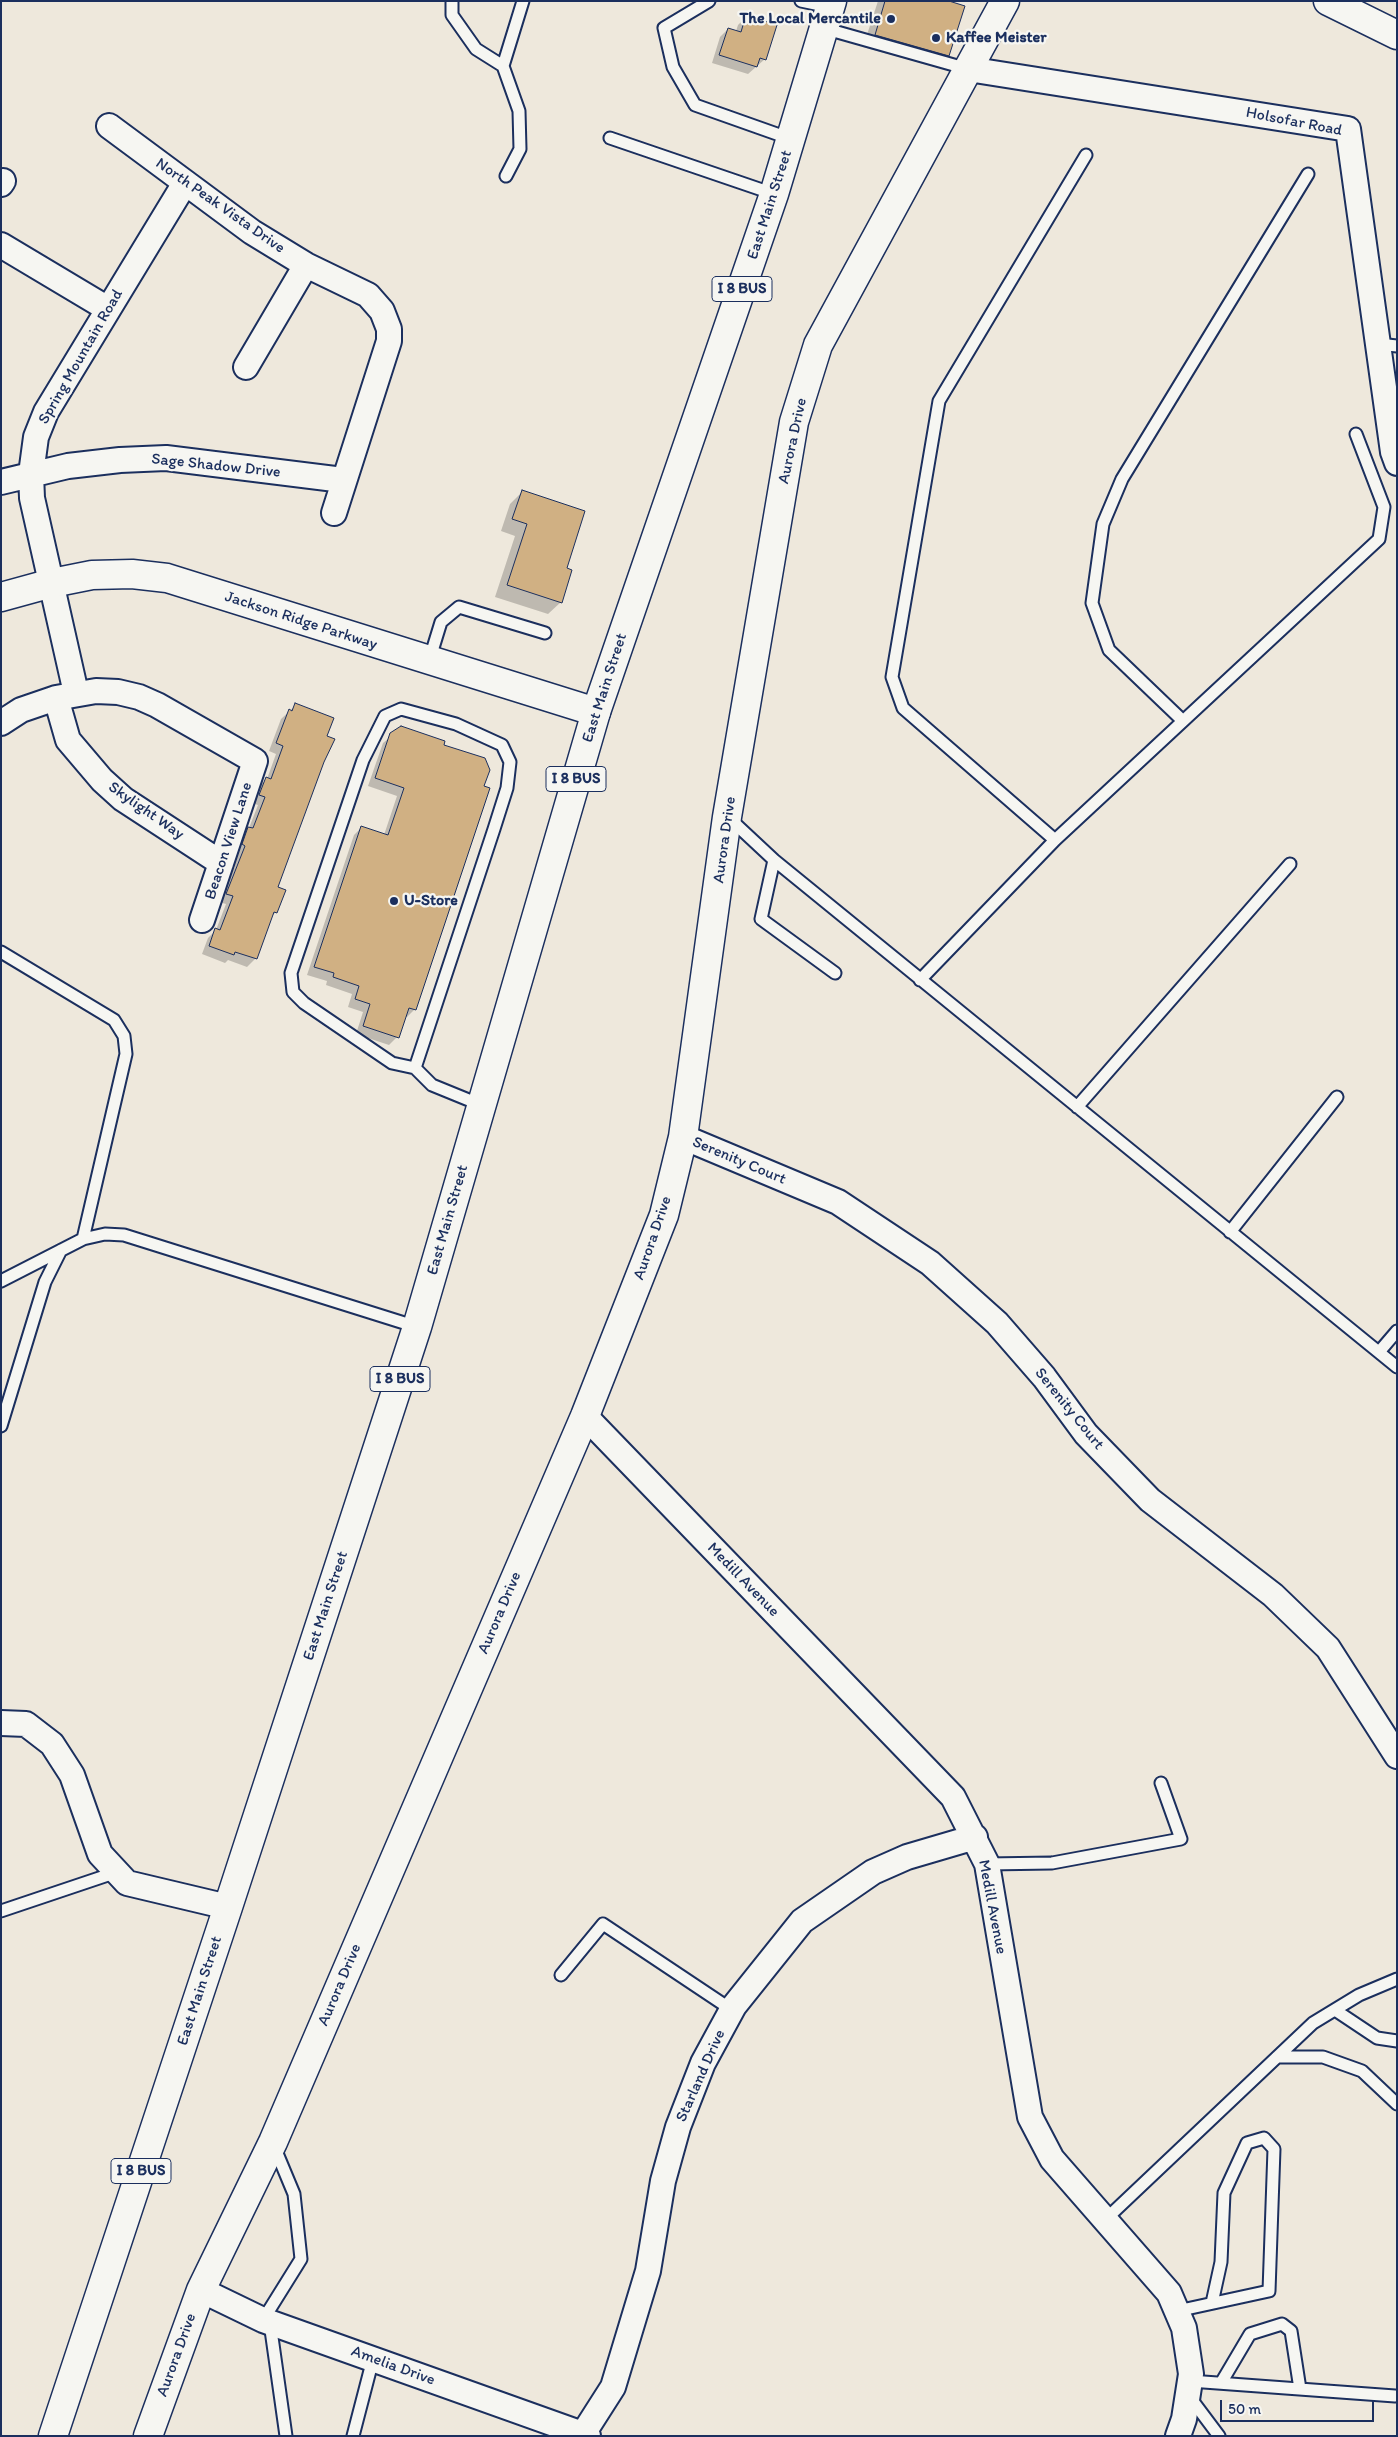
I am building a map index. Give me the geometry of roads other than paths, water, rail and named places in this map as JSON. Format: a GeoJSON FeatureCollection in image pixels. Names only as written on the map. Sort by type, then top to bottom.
{"type":"FeatureCollection","features":[{"type":"Feature","properties":{"kind":"street","name":"Aurora Drive"},"geometry":{"type":"LineString","coordinates":[[148,2436],[201,2290],[273,2142],[585,1416],[664,1214],[683,1137],[727,817],[794,422],[818,345],[1005,1]]}},
{"type":"Feature","properties":{"kind":"street"},"geometry":{"type":"LineString","coordinates":[[1328,1],[1397,35]]}},
{"type":"Feature","properties":{"kind":"street","name":"East Main Street"},"geometry":{"type":"LineString","coordinates":[[53,2436],[417,1327],[596,712],[774,194],[828,12]]}},
{"type":"Feature","properties":{"kind":"street","name":"Holsofar Road"},"geometry":{"type":"LineString","coordinates":[[968,69],[1348,129],[1387,345],[1392,452],[1397,464]]}},
{"type":"Feature","properties":{"kind":"street","name":"North Peak Vista Drive"},"geometry":{"type":"LineString","coordinates":[[109,126],[252,232],[306,264],[368,295],[382,311],[389,329],[389,341],[334,513]]}},
{"type":"Feature","properties":{"kind":"street","name":"Spring Mountain Road"},"geometry":{"type":"LineString","coordinates":[[66,696],[52,582],[32,498],[31,474],[36,437],[46,412],[185,183]]}},
{"type":"Feature","properties":{"kind":"street"},"geometry":{"type":"LineString","coordinates":[[1,245],[108,309]]}},
{"type":"Feature","properties":{"kind":"street"},"geometry":{"type":"LineString","coordinates":[[246,367],[306,264]]}},
{"type":"Feature","properties":{"kind":"street","name":"Sage Shadow Drive"},"geometry":{"type":"LineString","coordinates":[[1,482],[31,474],[94,462],[166,458],[343,480]]}},
{"type":"Feature","properties":{"kind":"street","name":"Jackson Ridge Parkway"},"geometry":{"type":"LineString","coordinates":[[1,597],[52,582],[92,575],[132,574],[167,578],[596,712]]}},
{"type":"Feature","properties":{"kind":"street","name":"Beacon View Lane"},"geometry":{"type":"LineString","coordinates":[[66,696],[96,691],[139,697],[157,705],[255,761],[202,920]]}},
{"type":"Feature","properties":{"kind":"street"},"geometry":{"type":"LineString","coordinates":[[1,723],[21,710],[66,696]]}},
{"type":"Feature","properties":{"kind":"street","name":"Skylight Way"},"geometry":{"type":"LineString","coordinates":[[66,696],[68,740],[102,780],[124,799],[221,863]]}},
{"type":"Feature","properties":{"kind":"street","name":"Serenity Court"},"geometry":{"type":"LineString","coordinates":[[683,1137],[838,1202],[930,1263],[997,1323],[1044,1377],[1086,1434],[1150,1500],[1273,1595],[1328,1648],[1397,1756]]}},
{"type":"Feature","properties":{"kind":"street","name":"Medill Avenue"},"geometry":{"type":"LineString","coordinates":[[585,1416],[953,1797],[975,1837],[987,1864],[1030,2117],[1052,2159],[1169,2293],[1184,2328],[1189,2388],[1184,2419],[1178,2436]]}},
{"type":"Feature","properties":{"kind":"street"},"geometry":{"type":"LineString","coordinates":[[1,1723],[26,1724],[52,1744],[72,1775],[100,1854],[128,1883],[228,1907]]}},
{"type":"Feature","properties":{"kind":"street","name":"Starland Drive"},"geometry":{"type":"LineString","coordinates":[[586,2435],[613,2387],[648,2271],[663,2181],[678,2127],[703,2062],[732,2010],[802,1921],[873,1872],[907,1857],[975,1837]]}},
{"type":"Feature","properties":{"kind":"street","name":"Amelia Drive"},"geometry":{"type":"LineString","coordinates":[[201,2290],[266,2321],[586,2435]]}},
{"type":"Feature","properties":{"kind":"lane"},"geometry":{"type":"LineString","coordinates":[[452,1],[452,15],[476,49],[503,66]]}},
{"type":"Feature","properties":{"kind":"lane"},"geometry":{"type":"LineString","coordinates":[[506,176],[520,149],[519,111],[503,66],[523,1]]}},
{"type":"Feature","properties":{"kind":"lane"},"geometry":{"type":"LineString","coordinates":[[709,1],[664,28],[674,67],[695,105],[791,139]]}},
{"type":"Feature","properties":{"kind":"lane"},"geometry":{"type":"LineString","coordinates":[[802,1],[968,69]]}},
{"type":"Feature","properties":{"kind":"lane"},"geometry":{"type":"LineString","coordinates":[[610,138],[774,194]]}},
{"type":"Feature","properties":{"kind":"lane"},"geometry":{"type":"LineString","coordinates":[[1055,840],[903,708],[892,677],[939,401],[1086,155]]}},
{"type":"Feature","properties":{"kind":"lane"},"geometry":{"type":"LineString","coordinates":[[1182,720],[1109,650],[1092,603],[1103,524],[1122,479],[1308,174]]}},
{"type":"Feature","properties":{"kind":"lane"},"geometry":{"type":"LineString","coordinates":[[920,980],[1055,840],[1379,539],[1384,507],[1356,434]]}},
{"type":"Feature","properties":{"kind":"lane"},"geometry":{"type":"LineString","coordinates":[[429,661],[441,622],[459,607],[545,633]]}},
{"type":"Feature","properties":{"kind":"lane"},"geometry":{"type":"LineString","coordinates":[[415,1068],[507,788],[510,762],[502,745],[456,724],[401,709],[385,716],[373,734],[363,760],[290,973],[293,992],[304,1003],[392,1063],[415,1068],[432,1085],[481,1105]]}},
{"type":"Feature","properties":{"kind":"lane"},"geometry":{"type":"LineString","coordinates":[[727,817],[774,860],[920,980],[1397,1367]]}},
{"type":"Feature","properties":{"kind":"lane"},"geometry":{"type":"LineString","coordinates":[[774,860],[761,919],[835,973]]}},
{"type":"Feature","properties":{"kind":"lane"},"geometry":{"type":"LineString","coordinates":[[1077,1108],[1290,864]]}},
{"type":"Feature","properties":{"kind":"lane"},"geometry":{"type":"LineString","coordinates":[[1,952],[114,1020],[124,1036],[126,1054],[83,1239]]}},
{"type":"Feature","properties":{"kind":"lane"},"geometry":{"type":"LineString","coordinates":[[1230,1232],[1337,1097]]}},
{"type":"Feature","properties":{"kind":"lane"},"geometry":{"type":"LineString","coordinates":[[1,1281],[83,1239],[104,1234],[124,1235],[417,1327]]}},
{"type":"Feature","properties":{"kind":"lane"},"geometry":{"type":"LineString","coordinates":[[1,1426],[45,1282],[61,1250]]}},
{"type":"Feature","properties":{"kind":"lane"},"geometry":{"type":"LineString","coordinates":[[1379,1352],[1397,1331]]}},
{"type":"Feature","properties":{"kind":"lane"},"geometry":{"type":"LineString","coordinates":[[987,1864],[1052,1863],[1181,1839],[1161,1783]]}},
{"type":"Feature","properties":{"kind":"lane"},"geometry":{"type":"LineString","coordinates":[[1,1911],[116,1872]]}},
{"type":"Feature","properties":{"kind":"lane"},"geometry":{"type":"LineString","coordinates":[[561,1975],[603,1924],[732,2010]]}},
{"type":"Feature","properties":{"kind":"lane"},"geometry":{"type":"LineString","coordinates":[[1106,2219],[1313,2023],[1359,1995],[1397,1979]]}},
{"type":"Feature","properties":{"kind":"lane"},"geometry":{"type":"LineString","coordinates":[[1335,2010],[1377,2038],[1397,2041]]}},
{"type":"Feature","properties":{"kind":"lane"},"geometry":{"type":"LineString","coordinates":[[1277,2057],[1323,2057],[1362,2071],[1397,2104]]}},
{"type":"Feature","properties":{"kind":"lane"},"geometry":{"type":"LineString","coordinates":[[1177,2311],[1269,2291],[1274,2149],[1264,2138],[1247,2143],[1224,2193],[1222,2262],[1212,2303]]}},
{"type":"Feature","properties":{"kind":"lane"},"geometry":{"type":"LineString","coordinates":[[273,2142],[294,2194],[301,2259],[266,2321],[286,2436]]}},
{"type":"Feature","properties":{"kind":"lane"},"geometry":{"type":"LineString","coordinates":[[1221,2383],[1250,2334],[1282,2324],[1291,2331],[1300,2389]]}},
{"type":"Feature","properties":{"kind":"lane"},"geometry":{"type":"LineString","coordinates":[[353,2436],[373,2359]]}},
{"type":"Feature","properties":{"kind":"lane"},"geometry":{"type":"LineString","coordinates":[[1219,2436],[1189,2388],[1221,2383],[1395,2396]]}},
{"type":"Feature","properties":{"kind":"place","name":"The Local Mercantile"},"geometry":{"type":"Point","coordinates":[891,19]}},
{"type":"Feature","properties":{"kind":"place","name":"Kaffee Meister"},"geometry":{"type":"Point","coordinates":[936,38]}},
{"type":"Feature","properties":{"kind":"place","name":"U-Store"},"geometry":{"type":"Point","coordinates":[394,901]}}]}
